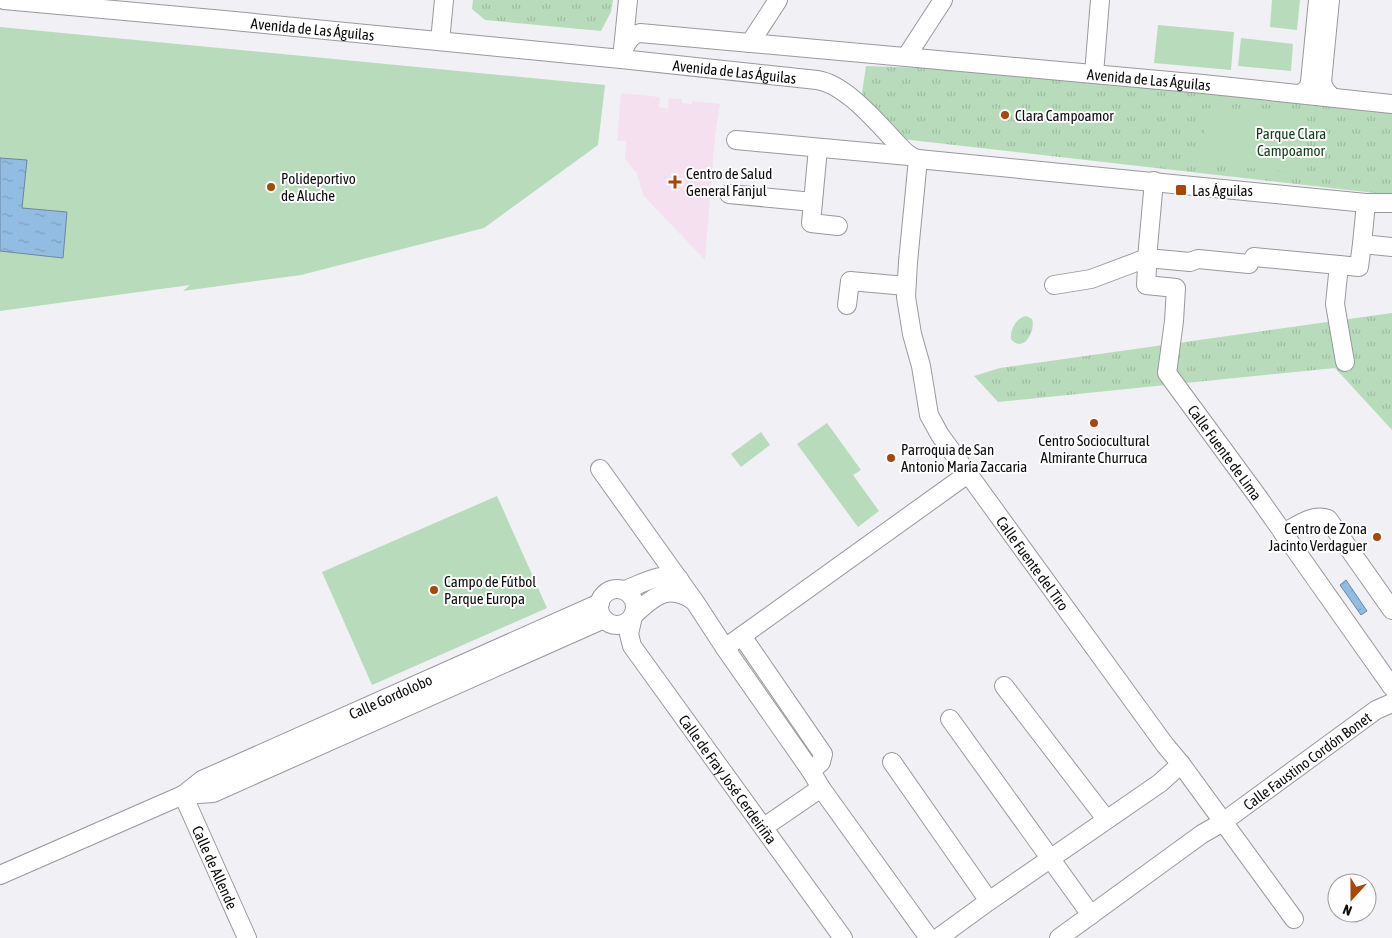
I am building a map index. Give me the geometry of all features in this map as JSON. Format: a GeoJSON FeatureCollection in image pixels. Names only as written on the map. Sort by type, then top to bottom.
{"type":"FeatureCollection","features":[{"type":"Feature","properties":{"kind":"street","name":"Avenida de Las Águilas"},"geometry":{"type":"LineString","coordinates":[[4,0],[622,56],[822,81],[834,86],[854,100],[914,157]]}},
{"type":"Feature","properties":{"kind":"street"},"geometry":{"type":"LineString","coordinates":[[440,41],[444,0]]}},
{"type":"Feature","properties":{"kind":"street"},"geometry":{"type":"LineString","coordinates":[[622,56],[628,0]]}},
{"type":"Feature","properties":{"kind":"street","name":"Avenida de Las Águilas"},"geometry":{"type":"LineString","coordinates":[[750,43],[778,0]]}},
{"type":"Feature","properties":{"kind":"street"},"geometry":{"type":"LineString","coordinates":[[906,58],[943,0]]}},
{"type":"Feature","properties":{"kind":"street"},"geometry":{"type":"LineString","coordinates":[[1094,74],[1100,0]]}},
{"type":"Feature","properties":{"kind":"street"},"geometry":{"type":"LineString","coordinates":[[1302,93],[1308,88],[1310,82],[1318,0]]}},
{"type":"Feature","properties":{"kind":"street"},"geometry":{"type":"LineString","coordinates":[[1330,0],[1322,82],[1325,90],[1331,96]]}},
{"type":"Feature","properties":{"kind":"street","name":"Avenida de Las Águilas"},"geometry":{"type":"LineString","coordinates":[[622,56],[626,44],[633,35],[640,33],[1302,93],[1392,104]]}},
{"type":"Feature","properties":{"kind":"street"},"geometry":{"type":"LineString","coordinates":[[736,140],[1366,203],[1392,203]]}},
{"type":"Feature","properties":{"kind":"street"},"geometry":{"type":"LineString","coordinates":[[818,148],[811,223],[838,226]]}},
{"type":"Feature","properties":{"kind":"street","name":"Calle Fuente del Tiro"},"geometry":{"type":"LineString","coordinates":[[914,157],[906,297],[912,334],[921,366],[929,415],[940,435],[1294,919]]}},
{"type":"Feature","properties":{"kind":"street"},"geometry":{"type":"LineString","coordinates":[[1147,263],[1154,181]]}},
{"type":"Feature","properties":{"kind":"street"},"geometry":{"type":"LineString","coordinates":[[729,194],[813,202]]}},
{"type":"Feature","properties":{"kind":"street"},"geometry":{"type":"LineString","coordinates":[[1054,285],[1091,279],[1147,263],[1190,262],[1198,260],[1252,260],[1359,267],[1366,203]]}},
{"type":"Feature","properties":{"kind":"street"},"geometry":{"type":"LineString","coordinates":[[1362,244],[1392,247]]}},
{"type":"Feature","properties":{"kind":"street","name":"Calle Fuente de Lima"},"geometry":{"type":"LineString","coordinates":[[1147,263],[1146,285],[1176,288],[1167,373],[1391,684]]}},
{"type":"Feature","properties":{"kind":"street"},"geometry":{"type":"LineString","coordinates":[[1339,265],[1335,304],[1345,362]]}},
{"type":"Feature","properties":{"kind":"street"},"geometry":{"type":"LineString","coordinates":[[847,305],[850,281],[906,286]]}},
{"type":"Feature","properties":{"kind":"street"},"geometry":{"type":"LineString","coordinates":[[600,470],[695,602],[821,788],[929,938]]}},
{"type":"Feature","properties":{"kind":"street"},"geometry":{"type":"LineString","coordinates":[[725,648],[969,473]]}},
{"type":"Feature","properties":{"kind":"street"},"geometry":{"type":"LineString","coordinates":[[1283,533],[1312,518],[1322,516],[1328,519],[1392,610]]}},
{"type":"Feature","properties":{"kind":"street"},"geometry":{"type":"LineString","coordinates":[[679,579],[665,576],[659,577],[625,590],[614,589],[609,591],[605,594],[602,611],[608,623],[620,625],[630,620],[645,605],[667,592],[684,594],[695,602]]}},
{"type":"Feature","properties":{"kind":"street"},"geometry":{"type":"LineString","coordinates":[[625,590],[633,598],[635,604],[634,615]]}},
{"type":"Feature","properties":{"kind":"street","name":"Calle Gordolobo"},"geometry":{"type":"LineString","coordinates":[[0,875],[183,795],[202,780],[602,611]]}},
{"type":"Feature","properties":{"kind":"street","name":"Calle de Fray José Cerdeiriña"},"geometry":{"type":"LineString","coordinates":[[634,615],[628,634],[632,646],[843,938]]}},
{"type":"Feature","properties":{"kind":"street"},"geometry":{"type":"LineString","coordinates":[[742,636],[823,754],[821,762],[811,771]]}},
{"type":"Feature","properties":{"kind":"street"},"geometry":{"type":"LineString","coordinates":[[1004,686],[1106,819]]}},
{"type":"Feature","properties":{"kind":"street","name":"Calle Faustino Cordón Bonet"},"geometry":{"type":"LineString","coordinates":[[1058,938],[1187,845],[1223,822],[1376,710],[1392,703]]}},
{"type":"Feature","properties":{"kind":"street"},"geometry":{"type":"LineString","coordinates":[[950,719],[1091,915]]}},
{"type":"Feature","properties":{"kind":"street"},"geometry":{"type":"LineString","coordinates":[[892,762],[988,901]]}},
{"type":"Feature","properties":{"kind":"street"},"geometry":{"type":"LineString","coordinates":[[938,938],[988,901],[1160,783],[1180,764]]}},
{"type":"Feature","properties":{"kind":"street"},"geometry":{"type":"LineString","coordinates":[[764,827],[821,788]]}},
{"type":"Feature","properties":{"kind":"street","name":"Calle de Allende"},"geometry":{"type":"LineString","coordinates":[[183,795],[247,938]]}},
{"type":"Feature","properties":{"kind":"shaded area","name":"Centro de Salud General Fanjul"},"geometry":{"type":"Polygon","coordinates":[[[621,93],[660,97],[659,107],[668,109],[669,98],[682,99],[682,103],[692,104],[692,101],[720,104],[715,136],[705,260],[644,196],[636,172],[625,159],[626,141],[617,141],[621,93]]]}},
{"type":"Feature","properties":{"kind":"green space"},"geometry":{"type":"Polygon","coordinates":[[[473,0],[613,0],[611,12],[601,31],[485,20],[472,9],[473,0]]]}},
{"type":"Feature","properties":{"kind":"green space"},"geometry":{"type":"Polygon","coordinates":[[[1272,0],[1300,0],[1297,30],[1270,27],[1272,0]]]}},
{"type":"Feature","properties":{"kind":"green space"},"geometry":{"type":"Polygon","coordinates":[[[1158,25],[1234,32],[1231,70],[1154,63],[1158,25]]]}},
{"type":"Feature","properties":{"kind":"green space","name":"Polideportivo de Aluche"},"geometry":{"type":"Polygon","coordinates":[[[0,27],[605,85],[598,145],[484,228],[301,275],[183,291],[190,285],[0,311],[0,27]]]}},
{"type":"Feature","properties":{"kind":"green space"},"geometry":{"type":"Polygon","coordinates":[[[1241,38],[1293,44],[1291,71],[1238,66],[1241,38]]]}},
{"type":"Feature","properties":{"kind":"green space","name":"Parque Clara Campoamor"},"geometry":{"type":"Polygon","coordinates":[[[866,66],[953,69],[1296,100],[1392,113],[1392,195],[902,139],[861,99],[866,66]]]}},
{"type":"Feature","properties":{"kind":"green space"},"geometry":{"type":"Polygon","coordinates":[[[1206,108],[1298,117],[1293,172],[1201,163],[1206,108]]]}},
{"type":"Feature","properties":{"kind":"green space"},"geometry":{"type":"Polygon","coordinates":[[[1392,313],[1392,430],[1335,368],[998,402],[974,376],[1000,368],[1392,313]]]}},
{"type":"Feature","properties":{"kind":"green space"},"geometry":{"type":"Polygon","coordinates":[[[1026,316],[1032,319],[1033,324],[1030,335],[1024,342],[1016,343],[1011,339],[1013,328],[1019,319],[1026,316]]]}},
{"type":"Feature","properties":{"kind":"green space"},"geometry":{"type":"Polygon","coordinates":[[[827,423],[861,470],[853,475],[879,511],[858,527],[797,444],[827,423]]]}},
{"type":"Feature","properties":{"kind":"green space"},"geometry":{"type":"Polygon","coordinates":[[[761,432],[770,445],[741,467],[731,454],[761,432]]]}},
{"type":"Feature","properties":{"kind":"green space","name":"Campo de Fútbol Parque Europa"},"geometry":{"type":"Polygon","coordinates":[[[497,496],[547,608],[372,685],[322,572],[497,496]]]}},
{"type":"Feature","properties":{"kind":"water"},"geometry":{"type":"Polygon","coordinates":[[[0,158],[27,160],[22,208],[67,212],[63,258],[0,251],[0,158]]]}},
{"type":"Feature","properties":{"kind":"water"},"geometry":{"type":"Polygon","coordinates":[[[1346,580],[1367,611],[1361,615],[1340,585],[1346,580]]]}},
{"type":"Feature","properties":{"kind":"place","name":"Clara Campoamor"},"geometry":{"type":"Point","coordinates":[1005,115]}},
{"type":"Feature","properties":{"kind":"place","name":"Centro de Salud General Fanjul"},"geometry":{"type":"Point","coordinates":[675,182]}},
{"type":"Feature","properties":{"kind":"place","name":"Polideportivo de Aluche"},"geometry":{"type":"Point","coordinates":[271,187]}},
{"type":"Feature","properties":{"kind":"place","name":"Las Águilas"},"geometry":{"type":"Point","coordinates":[1181,190]}},
{"type":"Feature","properties":{"kind":"place","name":"Centro Sociocultural Almirante Churruca"},"geometry":{"type":"Point","coordinates":[1094,423]}},
{"type":"Feature","properties":{"kind":"place","name":"Parroquia de San Antonio María Zaccaria"},"geometry":{"type":"Point","coordinates":[891,458]}},
{"type":"Feature","properties":{"kind":"place","name":"Centro de Zona Jacinto Verdaguer"},"geometry":{"type":"Point","coordinates":[1377,537]}},
{"type":"Feature","properties":{"kind":"place","name":"Campo de Fútbol Parque Europa"},"geometry":{"type":"Point","coordinates":[434,590]}}]}
